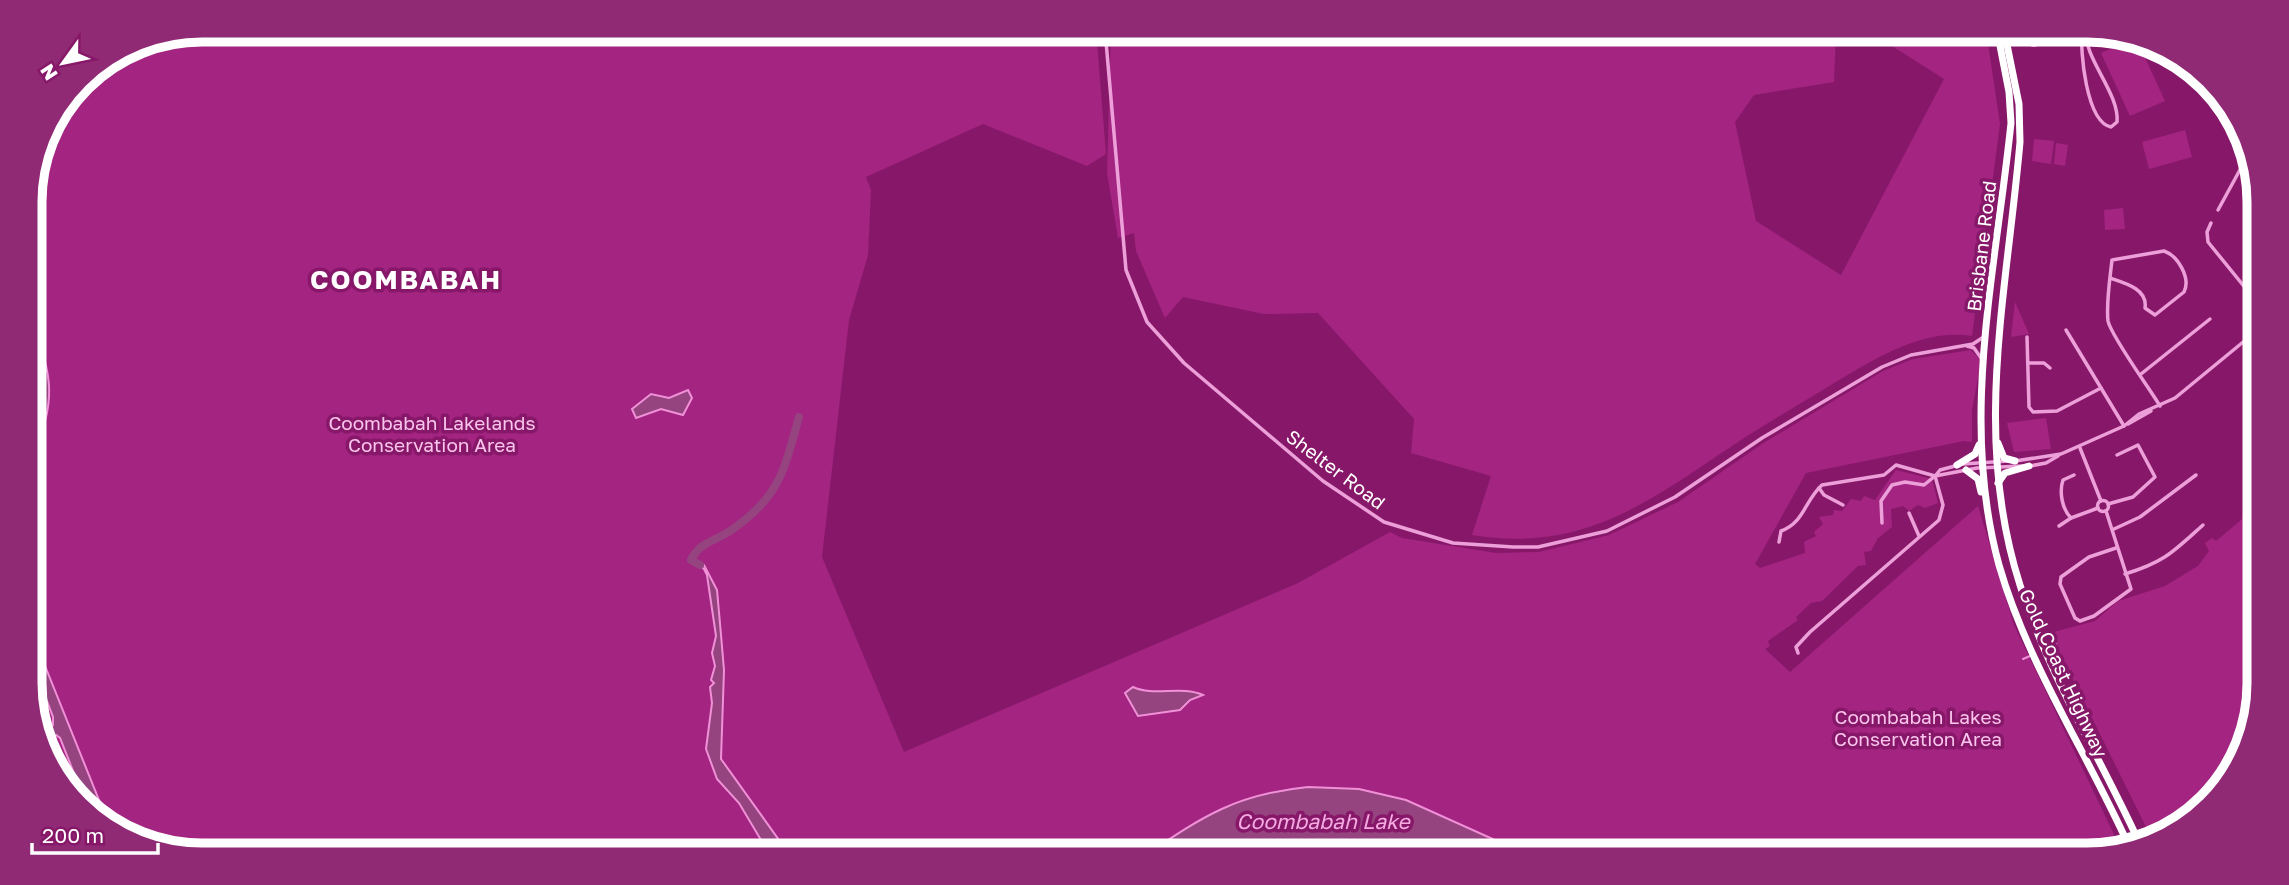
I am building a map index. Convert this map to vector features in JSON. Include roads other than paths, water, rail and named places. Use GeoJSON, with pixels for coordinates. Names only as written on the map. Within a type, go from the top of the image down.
{"type":"FeatureCollection","features":[{"type":"Feature","properties":{"kind":"highway","name":"Brisbane Road"},"geometry":{"type":"LineString","coordinates":[[1982,465],[1980,439],[1983,362],[2011,123],[2009,92],[1999,42]]}},
{"type":"Feature","properties":{"kind":"highway","name":"Brisbane Road"},"geometry":{"type":"LineString","coordinates":[[1996,464],[1993,432],[1996,379],[2020,142],[2018,104],[2007,42]]}},
{"type":"Feature","properties":{"kind":"highway"},"geometry":{"type":"LineString","coordinates":[[1996,379],[1999,450],[2004,458],[2015,461]]}},
{"type":"Feature","properties":{"kind":"highway"},"geometry":{"type":"LineString","coordinates":[[1957,465],[1975,454],[1980,439]]}},
{"type":"Feature","properties":{"kind":"highway","name":"Gold Coast Highway"},"geometry":{"type":"LineString","coordinates":[[1996,464],[1998,486],[2019,584],[2044,648],[2136,835]]}},
{"type":"Feature","properties":{"kind":"highway","name":"Gold Coast Highway"},"geometry":{"type":"LineString","coordinates":[[1982,465],[1999,564],[2036,659],[2124,839]]}},
{"type":"Feature","properties":{"kind":"highway"},"geometry":{"type":"LineString","coordinates":[[1998,486],[2005,473],[2029,466]]}},
{"type":"Feature","properties":{"kind":"highway"},"geometry":{"type":"LineString","coordinates":[[1966,470],[1979,482],[1999,564]]}},
{"type":"Feature","properties":{"kind":"street","name":"Shelter Road"},"geometry":{"type":"LineString","coordinates":[[1106,42],[1126,270],[1147,322],[1193,371],[1323,481],[1384,522],[1453,543],[1513,547],[1538,547],[1607,531],[1675,497],[1762,438],[1882,367],[1912,355],[1979,342],[1986,334]]}},
{"type":"Feature","properties":{"kind":"street"},"geometry":{"type":"LineString","coordinates":[[2085,42],[2085,82],[2102,121],[2111,127],[2118,122],[2118,113],[2087,42]]}},
{"type":"Feature","properties":{"kind":"street"},"geometry":{"type":"LineString","coordinates":[[2218,210],[2243,166]]}},
{"type":"Feature","properties":{"kind":"street"},"geometry":{"type":"LineString","coordinates":[[2211,223],[2207,232],[2208,242],[2247,290]]}},
{"type":"Feature","properties":{"kind":"street"},"geometry":{"type":"LineString","coordinates":[[2110,278],[2136,289],[2144,299],[2145,308],[2155,315],[2187,286],[2176,259],[2164,251],[2112,260],[2110,278],[2108,323],[2161,406]]}},
{"type":"Feature","properties":{"kind":"street"},"geometry":{"type":"LineString","coordinates":[[2141,374],[2210,318]]}},
{"type":"Feature","properties":{"kind":"street"},"geometry":{"type":"LineString","coordinates":[[2066,330],[2125,425]]}},
{"type":"Feature","properties":{"kind":"street"},"geometry":{"type":"LineString","coordinates":[[2027,337],[2029,407],[2039,414],[2064,408],[2101,388]]}},
{"type":"Feature","properties":{"kind":"street"},"geometry":{"type":"LineString","coordinates":[[1882,523],[1881,501],[1892,485],[1905,482],[1924,485],[1940,470],[1957,465],[1996,464],[2061,454],[2079,448],[2142,419],[2247,339]]}},
{"type":"Feature","properties":{"kind":"street"},"geometry":{"type":"LineString","coordinates":[[1965,345],[1973,348],[1983,362]]}},
{"type":"Feature","properties":{"kind":"street"},"geometry":{"type":"LineString","coordinates":[[2028,363],[2045,363],[2050,368]]}},
{"type":"Feature","properties":{"kind":"street"},"geometry":{"type":"LineString","coordinates":[[2079,448],[2101,501],[2108,504],[2133,497],[2155,477],[2138,445],[2118,455]]}},
{"type":"Feature","properties":{"kind":"street"},"geometry":{"type":"LineString","coordinates":[[1996,464],[2029,466],[2046,463],[2061,454]]}},
{"type":"Feature","properties":{"kind":"street"},"geometry":{"type":"LineString","coordinates":[[1779,542],[1781,531],[1795,526],[1819,488],[1829,483],[1841,484],[1885,475],[1896,465],[1922,474],[1935,475],[1982,465]]}},
{"type":"Feature","properties":{"kind":"street"},"geometry":{"type":"LineString","coordinates":[[1798,653],[1796,647],[1810,632],[1942,514],[1935,475]]}},
{"type":"Feature","properties":{"kind":"street"},"geometry":{"type":"LineString","coordinates":[[2071,518],[2066,513],[2060,487],[2063,480],[2074,475]]}},
{"type":"Feature","properties":{"kind":"street"},"geometry":{"type":"LineString","coordinates":[[2113,529],[2140,517],[2196,475]]}},
{"type":"Feature","properties":{"kind":"street"},"geometry":{"type":"LineString","coordinates":[[2175,481],[2180,489]]}},
{"type":"Feature","properties":{"kind":"street"},"geometry":{"type":"LineString","coordinates":[[1819,488],[1824,495],[1843,505]]}},
{"type":"Feature","properties":{"kind":"street"},"geometry":{"type":"LineString","coordinates":[[2098,508],[2101,501]]}},
{"type":"Feature","properties":{"kind":"street"},"geometry":{"type":"LineString","coordinates":[[2108,504],[2106,511],[2130,589],[2094,616],[2080,621],[2075,618],[2060,584],[2061,577],[2089,556],[2116,548]]}},
{"type":"Feature","properties":{"kind":"street"},"geometry":{"type":"LineString","coordinates":[[2059,526],[2071,518],[2098,508],[2106,511]]}},
{"type":"Feature","properties":{"kind":"street"},"geometry":{"type":"LineString","coordinates":[[1909,513],[1919,536]]}},
{"type":"Feature","properties":{"kind":"street"},"geometry":{"type":"LineString","coordinates":[[2125,574],[2151,566],[2169,556],[2201,527],[2203,534]]}},
{"type":"Feature","properties":{"kind":"water"},"geometry":{"type":"Polygon","coordinates":[[[2027,42],[2041,42],[2037,46],[2027,42]]]}},
{"type":"Feature","properties":{"kind":"water"},"geometry":{"type":"Polygon","coordinates":[[[42,351],[49,388],[42,431],[42,351]]]}},
{"type":"Feature","properties":{"kind":"water"},"geometry":{"type":"Polygon","coordinates":[[[688,390],[692,398],[683,415],[661,409],[636,418],[632,409],[651,394],[669,398],[688,390]]]}},
{"type":"Feature","properties":{"kind":"water"},"geometry":{"type":"Polygon","coordinates":[[[691,560],[704,565],[717,590],[724,670],[721,759],[783,843],[764,843],[761,840],[739,803],[717,779],[706,749],[712,703],[710,687],[714,683],[711,680],[715,666],[712,653],[716,636],[704,569],[691,560]]]}},
{"type":"Feature","properties":{"kind":"water"},"geometry":{"type":"Polygon","coordinates":[[[42,658],[102,807],[78,783],[60,738],[56,735],[52,737],[50,729],[53,725],[53,717],[42,688],[42,658]]]}},
{"type":"Feature","properties":{"kind":"water"},"geometry":{"type":"Polygon","coordinates":[[[1133,687],[1203,695],[1190,700],[1180,710],[1138,716],[1125,693],[1133,687]]]}},
{"type":"Feature","properties":{"kind":"water","name":"Coombabah Lake"},"geometry":{"type":"Polygon","coordinates":[[[1308,787],[1359,789],[1406,800],[1495,840],[1496,843],[1164,843],[1222,809],[1283,790],[1308,787]]]}},
{"type":"Feature","properties":{"kind":"waterway"},"geometry":{"type":"LineString","coordinates":[[700,565],[691,560],[699,549],[749,517],[771,493],[784,467],[799,417]]}},
{"type":"Feature","properties":{"kind":"waterway"},"geometry":{"type":"LineString","coordinates":[[2047,647],[2056,644]]}},
{"type":"Feature","properties":{"kind":"waterway"},"geometry":{"type":"LineString","coordinates":[[2023,659],[2030,656]]}},
{"type":"Feature","properties":{"kind":"district","name":"COOMBABAH"},"geometry":{"type":"Point","coordinates":[406,279]}},
{"type":"Feature","properties":{"kind":"park label","name":"Coombabah Lakelands Conservation Area"},"geometry":{"type":"Point","coordinates":[432,433]}},
{"type":"Feature","properties":{"kind":"park label","name":"Coombabah Lakes Conservation Area"},"geometry":{"type":"Point","coordinates":[1918,727]}}]}
